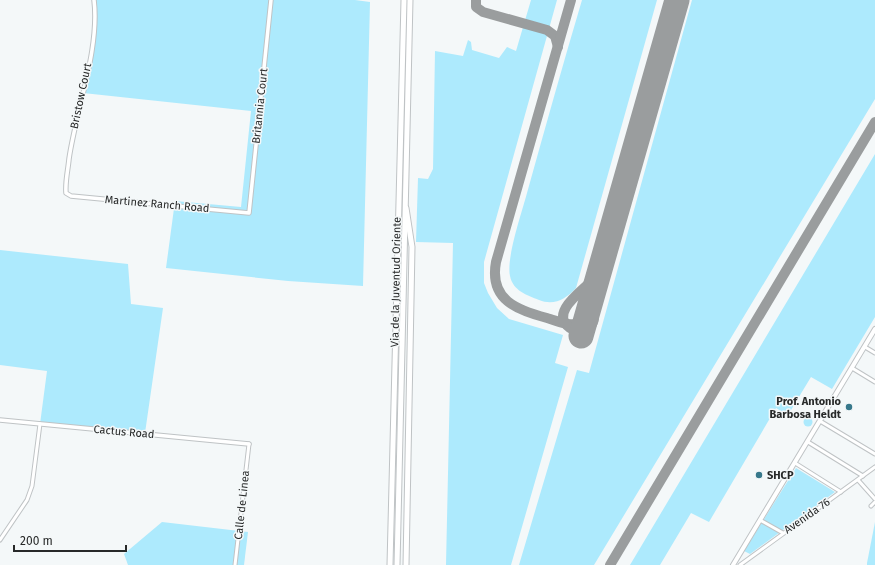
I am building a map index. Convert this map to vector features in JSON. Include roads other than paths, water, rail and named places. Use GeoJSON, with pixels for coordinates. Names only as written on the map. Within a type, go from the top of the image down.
{"type":"FeatureCollection","features":[{"type":"Feature","properties":{"kind":"highway","name":"Via de la Juventud Oriente"},"geometry":{"type":"LineString","coordinates":[[390,565],[404,0]]}},
{"type":"Feature","properties":{"kind":"highway","name":"Via de la Juventud Oriente"},"geometry":{"type":"LineString","coordinates":[[397,565],[404,196],[410,0]]}},
{"type":"Feature","properties":{"kind":"highway"},"geometry":{"type":"LineString","coordinates":[[402,44],[408,44]]}},
{"type":"Feature","properties":{"kind":"highway"},"geometry":{"type":"LineString","coordinates":[[404,196],[412,247],[406,565]]}},
{"type":"Feature","properties":{"kind":"main road"},"geometry":{"type":"LineString","coordinates":[[733,565],[875,329]]}},
{"type":"Feature","properties":{"kind":"street","name":"Bristow Court"},"geometry":{"type":"LineString","coordinates":[[66,193],[74,129],[89,66],[95,20],[94,0]]}},
{"type":"Feature","properties":{"kind":"street","name":"Britannia Court"},"geometry":{"type":"LineString","coordinates":[[249,213],[271,0]]}},
{"type":"Feature","properties":{"kind":"street","name":"Martinez Ranch Road"},"geometry":{"type":"LineString","coordinates":[[66,193],[71,196],[249,213]]}},
{"type":"Feature","properties":{"kind":"street"},"geometry":{"type":"LineString","coordinates":[[864,347],[875,353]]}},
{"type":"Feature","properties":{"kind":"street"},"geometry":{"type":"LineString","coordinates":[[852,368],[875,382]]}},
{"type":"Feature","properties":{"kind":"street","name":"Cactus Road"},"geometry":{"type":"LineString","coordinates":[[0,420],[249,444]]}},
{"type":"Feature","properties":{"kind":"street"},"geometry":{"type":"LineString","coordinates":[[820,421],[875,454]]}},
{"type":"Feature","properties":{"kind":"street"},"geometry":{"type":"LineString","coordinates":[[0,540],[27,500],[32,486],[40,424]]}},
{"type":"Feature","properties":{"kind":"street"},"geometry":{"type":"LineString","coordinates":[[808,442],[864,476]]}},
{"type":"Feature","properties":{"kind":"street","name":"Calle de Linea"},"geometry":{"type":"LineString","coordinates":[[235,565],[249,444]]}},
{"type":"Feature","properties":{"kind":"street"},"geometry":{"type":"LineString","coordinates":[[795,463],[841,492]]}},
{"type":"Feature","properties":{"kind":"street","name":"Avenida 76"},"geometry":{"type":"LineString","coordinates":[[740,565],[875,467]]}},
{"type":"Feature","properties":{"kind":"street"},"geometry":{"type":"LineString","coordinates":[[858,480],[875,499]]}},
{"type":"Feature","properties":{"kind":"street"},"geometry":{"type":"LineString","coordinates":[[871,506],[875,502]]}},
{"type":"Feature","properties":{"kind":"street"},"geometry":{"type":"LineString","coordinates":[[760,520],[783,533]]}},
{"type":"Feature","properties":{"kind":"place","name":"Prof. Antonio Barbosa Heldt"},"geometry":{"type":"Point","coordinates":[849,407]}},
{"type":"Feature","properties":{"kind":"place","name":"SHCP"},"geometry":{"type":"Point","coordinates":[759,475]}}]}
